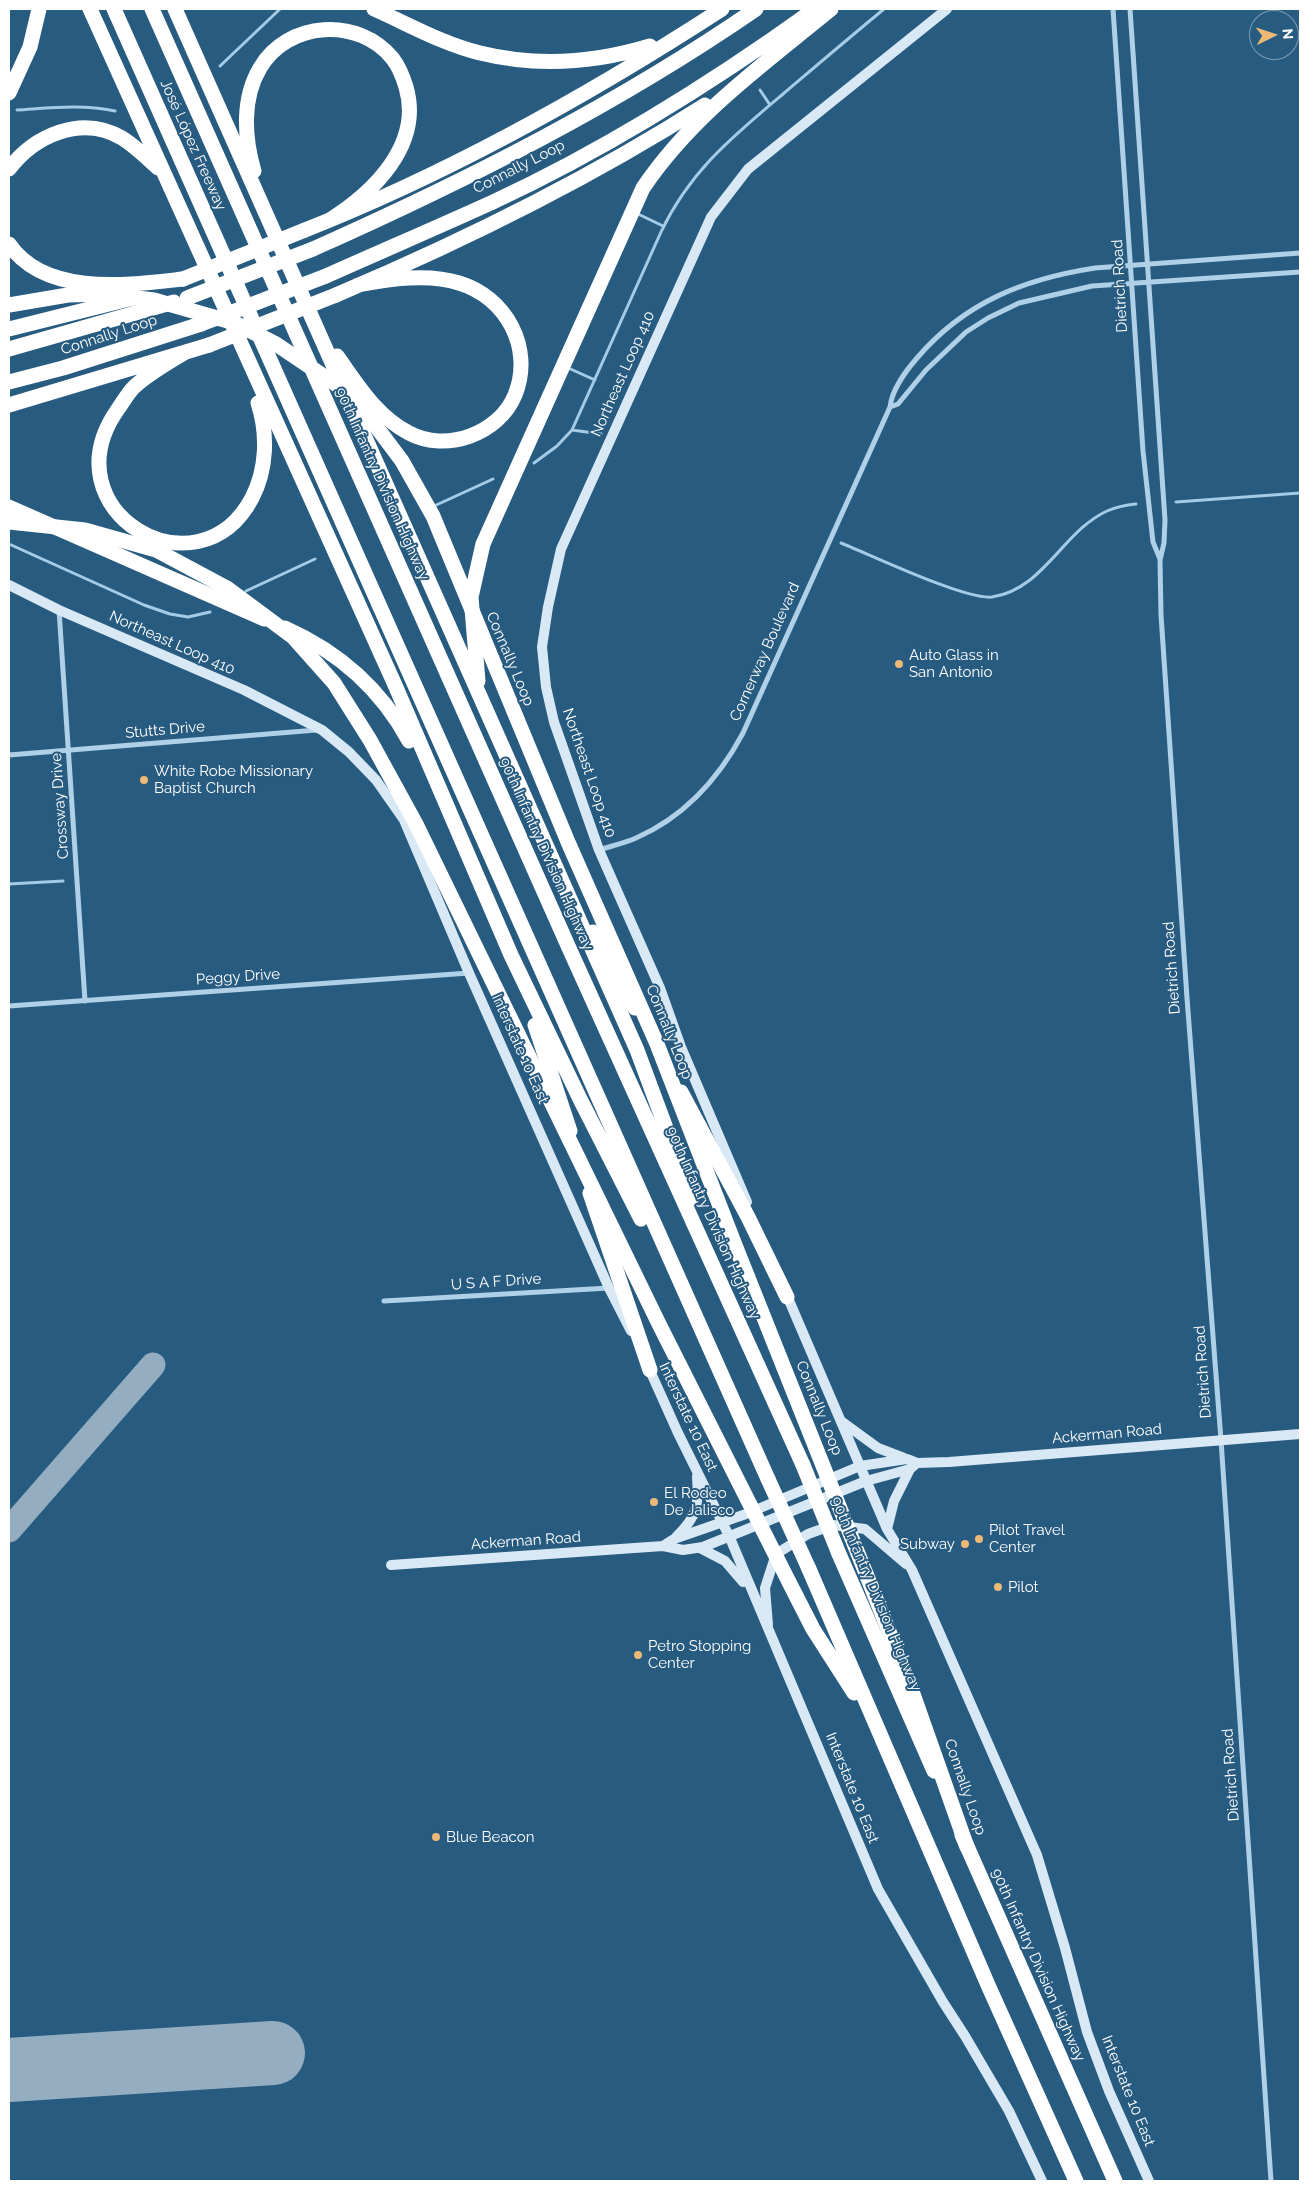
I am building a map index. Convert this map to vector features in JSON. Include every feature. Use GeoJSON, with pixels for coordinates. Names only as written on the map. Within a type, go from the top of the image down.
{"type":"FeatureCollection","features":[{"type":"Feature","properties":{"kind":"highway"},"geometry":{"type":"LineString","coordinates":[[9,93],[30,47],[39,9]]}},
{"type":"Feature","properties":{"kind":"highway"},"geometry":{"type":"LineString","coordinates":[[90,9],[391,676],[511,955],[580,1099],[714,1360],[809,1569],[988,1985],[1076,2181]]}},
{"type":"Feature","properties":{"kind":"highway","name":"José López Freeway"},"geometry":{"type":"LineString","coordinates":[[114,9],[240,295],[458,778],[714,1360]]}},
{"type":"Feature","properties":{"kind":"highway","name":"José López Freeway"},"geometry":{"type":"LineString","coordinates":[[152,9],[273,282]]}},
{"type":"Feature","properties":{"kind":"highway"},"geometry":{"type":"LineString","coordinates":[[175,9],[636,1050],[755,1360]]}},
{"type":"Feature","properties":{"kind":"highway"},"geometry":{"type":"LineString","coordinates":[[374,9],[426,33],[479,53],[538,62],[586,61],[633,51],[673,39]]}},
{"type":"Feature","properties":{"kind":"highway"},"geometry":{"type":"LineString","coordinates":[[9,329],[129,299],[328,221],[490,144],[722,9]]}},
{"type":"Feature","properties":{"kind":"highway","name":"Connally Loop"},"geometry":{"type":"LineString","coordinates":[[9,349],[187,298],[313,249],[421,201],[647,79],[756,9]]}},
{"type":"Feature","properties":{"kind":"highway","name":"Connally Loop"},"geometry":{"type":"LineString","coordinates":[[9,382],[63,368],[201,324],[326,276],[494,201],[608,141],[769,42],[815,9]]}},
{"type":"Feature","properties":{"kind":"highway"},"geometry":{"type":"LineString","coordinates":[[487,711],[478,681],[471,597],[483,544],[643,188],[676,143],[702,117],[831,9]]}},
{"type":"Feature","properties":{"kind":"highway"},"geometry":{"type":"LineString","coordinates":[[269,220],[251,160],[246,123],[253,78],[278,45],[300,35],[323,29],[341,30],[364,37],[380,47],[393,59],[404,82],[410,115],[401,148],[385,173],[347,209],[328,221]]}},
{"type":"Feature","properties":{"kind":"highway"},"geometry":{"type":"LineString","coordinates":[[9,405],[209,345],[336,295],[441,249],[586,174],[676,123],[754,72]]}},
{"type":"Feature","properties":{"kind":"highway"},"geometry":{"type":"LineString","coordinates":[[9,169],[22,152],[49,135],[73,128],[94,129],[121,137],[164,174]]}},
{"type":"Feature","properties":{"kind":"highway"},"geometry":{"type":"LineString","coordinates":[[9,244],[28,265],[49,277],[130,285],[183,279]]}},
{"type":"Feature","properties":{"kind":"highway"},"geometry":{"type":"LineString","coordinates":[[318,332],[361,390],[388,420],[410,434],[430,440],[467,439],[493,424],[506,409],[515,395],[520,359],[511,325],[498,305],[482,292],[458,282],[402,279],[358,285]]}},
{"type":"Feature","properties":{"kind":"highway","name":"90th Infantry Division Highway"},"geometry":{"type":"LineString","coordinates":[[273,282],[565,939],[803,1465],[839,1554],[1115,2181]]}},
{"type":"Feature","properties":{"kind":"highway","name":"Connally Loop"},"geometry":{"type":"LineString","coordinates":[[9,305],[68,295],[104,294],[154,300],[235,323],[276,344],[337,385],[366,413],[402,460],[433,516],[568,842],[657,1044],[727,1227],[906,1674],[967,1847]]}},
{"type":"Feature","properties":{"kind":"highway"},"geometry":{"type":"LineString","coordinates":[[184,353],[133,388],[108,424],[102,439],[99,455],[99,471],[103,487],[126,522],[151,538],[180,543],[210,538],[230,526],[249,503],[258,483],[264,461],[263,419],[243,351]]}},
{"type":"Feature","properties":{"kind":"highway"},"geometry":{"type":"LineString","coordinates":[[9,507],[300,635],[349,665],[395,714],[452,821]]}},
{"type":"Feature","properties":{"kind":"highway"},"geometry":{"type":"LineString","coordinates":[[9,522],[85,530],[156,550],[227,588],[293,637],[334,683],[370,740],[416,824],[659,1324],[812,1628],[878,1728]]}},
{"type":"Feature","properties":{"kind":"highway"},"geometry":{"type":"LineString","coordinates":[[568,896],[603,948],[740,1200],[787,1297]]}},
{"type":"Feature","properties":{"kind":"highway"},"geometry":{"type":"LineString","coordinates":[[511,955],[650,1370]]}},
{"type":"Feature","properties":{"kind":"highway"},"geometry":{"type":"LineString","coordinates":[[1017,1962],[1126,2181]]}},
{"type":"Feature","properties":{"kind":"main road","name":"Northeast Loop 410"},"geometry":{"type":"LineString","coordinates":[[599,850],[554,722],[546,688],[542,647],[548,607],[561,549],[712,217],[748,169],[947,9]]}},
{"type":"Feature","properties":{"kind":"main road","name":"Northeast Loop 410"},"geometry":{"type":"LineString","coordinates":[[9,585],[59,610],[244,690],[322,730]]}},
{"type":"Feature","properties":{"kind":"main road","name":"Interstate 10 East"},"geometry":{"type":"LineString","coordinates":[[322,730],[349,752],[376,780],[404,820],[469,973],[609,1288],[730,1538],[878,1889],[938,1995],[1009,2111],[1042,2181]]}},
{"type":"Feature","properties":{"kind":"main road","name":"Interstate 10 East"},"geometry":{"type":"LineString","coordinates":[[599,850],[660,988],[681,1047],[866,1481],[887,1529],[912,1570],[1036,1855],[1065,1948],[1088,2032],[1109,2091],[1150,2181]]}},
{"type":"Feature","properties":{"kind":"main road"},"geometry":{"type":"LineString","coordinates":[[840,1421],[878,1448],[911,1464],[894,1501],[887,1529]]}},
{"type":"Feature","properties":{"kind":"main road","name":"Ackerman Road"},"geometry":{"type":"LineString","coordinates":[[663,1546],[674,1539],[723,1523],[860,1466],[911,1464],[1300,1434]]}},
{"type":"Feature","properties":{"kind":"main road","name":"Ackerman Road"},"geometry":{"type":"LineString","coordinates":[[391,1564],[663,1546],[683,1550],[700,1548],[730,1538],[911,1464]]}},
{"type":"Feature","properties":{"kind":"main road"},"geometry":{"type":"LineString","coordinates":[[674,1539],[695,1515],[698,1499],[697,1473]]}},
{"type":"Feature","properties":{"kind":"main road"},"geometry":{"type":"LineString","coordinates":[[769,1633],[765,1588],[776,1554],[808,1534],[833,1525],[865,1529],[912,1570]]}},
{"type":"Feature","properties":{"kind":"main road"},"geometry":{"type":"LineString","coordinates":[[700,1548],[713,1554],[733,1569],[753,1595]]}},
{"type":"Feature","properties":{"kind":"street","name":"Dietrich Road"},"geometry":{"type":"LineString","coordinates":[[1113,9],[1144,460],[1153,542],[1160,560]]}},
{"type":"Feature","properties":{"kind":"street","name":"Dietrich Road"},"geometry":{"type":"LineString","coordinates":[[1130,9],[1165,520],[1164,543],[1160,560],[1162,624],[1187,998],[1221,1440],[1271,2181]]}},
{"type":"Feature","properties":{"kind":"street","name":"Cornerway Boulevard"},"geometry":{"type":"LineString","coordinates":[[599,850],[635,839],[671,817],[702,792],[723,767],[743,732],[890,407],[891,396],[910,366],[928,346],[962,316],[1000,294],[1051,276],[1095,268],[1300,253]]}},
{"type":"Feature","properties":{"kind":"street","name":"Cornerway Boulevard"},"geometry":{"type":"LineString","coordinates":[[890,407],[898,404],[946,349],[988,318],[1019,303],[1046,295],[1092,286],[1150,284],[1300,272]]}},
{"type":"Feature","properties":{"kind":"street","name":"Crossway Drive"},"geometry":{"type":"LineString","coordinates":[[59,610],[85,1001]]}},
{"type":"Feature","properties":{"kind":"street","name":"Stutts Drive"},"geometry":{"type":"LineString","coordinates":[[9,754],[322,730]]}},
{"type":"Feature","properties":{"kind":"street","name":"Peggy Drive"},"geometry":{"type":"LineString","coordinates":[[9,1006],[469,973]]}},
{"type":"Feature","properties":{"kind":"street","name":"U S A F Drive"},"geometry":{"type":"LineString","coordinates":[[384,1301],[609,1288]]}},
{"type":"Feature","properties":{"kind":"waterway"},"geometry":{"type":"LineString","coordinates":[[220,66],[280,9]]}},
{"type":"Feature","properties":{"kind":"waterway"},"geometry":{"type":"LineString","coordinates":[[534,463],[557,446],[572,430],[661,232],[672,210],[685,191],[714,156],[746,125],[884,9]]}},
{"type":"Feature","properties":{"kind":"waterway"},"geometry":{"type":"LineString","coordinates":[[760,90],[770,105]]}},
{"type":"Feature","properties":{"kind":"waterway"},"geometry":{"type":"LineString","coordinates":[[17,110],[78,107],[115,111]]}},
{"type":"Feature","properties":{"kind":"waterway"},"geometry":{"type":"LineString","coordinates":[[636,213],[663,226]]}},
{"type":"Feature","properties":{"kind":"waterway"},"geometry":{"type":"LineString","coordinates":[[566,367],[595,380]]}},
{"type":"Feature","properties":{"kind":"waterway"},"geometry":{"type":"LineString","coordinates":[[572,430],[601,434]]}},
{"type":"Feature","properties":{"kind":"waterway"},"geometry":{"type":"LineString","coordinates":[[432,507],[493,479]]}},
{"type":"Feature","properties":{"kind":"waterway"},"geometry":{"type":"LineString","coordinates":[[1176,502],[1300,493]]}},
{"type":"Feature","properties":{"kind":"waterway"},"geometry":{"type":"LineString","coordinates":[[841,543],[961,592],[992,597],[1010,592],[1025,583],[1039,572],[1092,520],[1107,511],[1121,506],[1136,504]]}},
{"type":"Feature","properties":{"kind":"waterway"},"geometry":{"type":"LineString","coordinates":[[9,544],[144,605],[170,614],[188,617],[210,612]]}},
{"type":"Feature","properties":{"kind":"waterway"},"geometry":{"type":"LineString","coordinates":[[246,591],[315,559]]}},
{"type":"Feature","properties":{"kind":"waterway"},"geometry":{"type":"LineString","coordinates":[[9,884],[63,881]]}},
{"type":"Feature","properties":{"kind":"taxiway"},"geometry":{"type":"LineString","coordinates":[[9,1530],[153,1365]]}},
{"type":"Feature","properties":{"kind":"runway"},"geometry":{"type":"LineString","coordinates":[[9,2070],[273,2053]]}},
{"type":"Feature","properties":{"kind":"place","name":"Auto Glass in San Antonio"},"geometry":{"type":"Point","coordinates":[899,664]}},
{"type":"Feature","properties":{"kind":"place","name":"White Robe Missionary Baptist Church"},"geometry":{"type":"Point","coordinates":[144,780]}},
{"type":"Feature","properties":{"kind":"place","name":"El Rodeo De Jalisco"},"geometry":{"type":"Point","coordinates":[654,1502]}},
{"type":"Feature","properties":{"kind":"place","name":"Pilot Travel Center"},"geometry":{"type":"Point","coordinates":[979,1539]}},
{"type":"Feature","properties":{"kind":"place","name":"Subway"},"geometry":{"type":"Point","coordinates":[965,1544]}},
{"type":"Feature","properties":{"kind":"place","name":"Pilot"},"geometry":{"type":"Point","coordinates":[998,1587]}},
{"type":"Feature","properties":{"kind":"place","name":"Petro Stopping Center"},"geometry":{"type":"Point","coordinates":[638,1655]}},
{"type":"Feature","properties":{"kind":"place","name":"Blue Beacon"},"geometry":{"type":"Point","coordinates":[436,1837]}}]}
